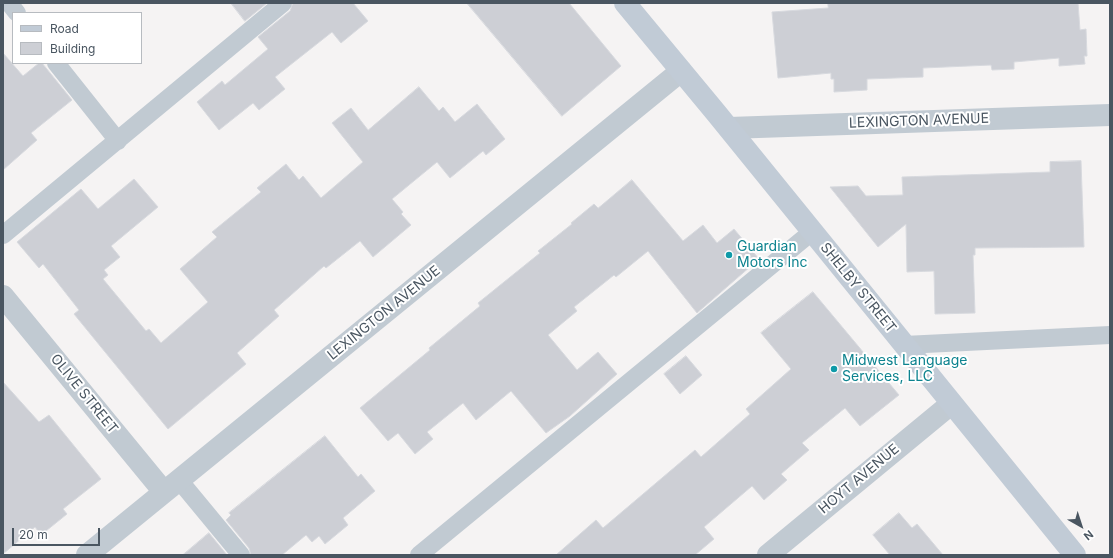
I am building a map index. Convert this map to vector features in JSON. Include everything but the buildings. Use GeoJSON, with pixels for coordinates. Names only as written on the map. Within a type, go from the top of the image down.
{"type":"FeatureCollection","features":[{"type":"Feature","properties":{"kind":"main road","name":"SHELBY STREET"},"geometry":{"type":"LineString","coordinates":[[624,3],[729,128],[951,404],[1075,555]]}},
{"type":"Feature","properties":{"kind":"street","name":"LEXINGTON AVENUE"},"geometry":{"type":"LineString","coordinates":[[87,555],[681,71]]}},
{"type":"Feature","properties":{"kind":"street","name":"LEXINGTON AVENUE"},"geometry":{"type":"LineString","coordinates":[[729,128],[1110,115]]}},
{"type":"Feature","properties":{"kind":"street","name":"OLIVE STREET"},"geometry":{"type":"LineString","coordinates":[[3,296],[172,486]]}},
{"type":"Feature","properties":{"kind":"street","name":"HOYT AVENUE"},"geometry":{"type":"LineString","coordinates":[[768,555],[951,404]]}},
{"type":"Feature","properties":{"kind":"lane"},"geometry":{"type":"LineString","coordinates":[[9,3],[16,12]]}},
{"type":"Feature","properties":{"kind":"lane"},"geometry":{"type":"LineString","coordinates":[[3,234],[118,141],[283,3]]}},
{"type":"Feature","properties":{"kind":"lane"},"geometry":{"type":"LineString","coordinates":[[57,64],[118,141]]}},
{"type":"Feature","properties":{"kind":"lane"},"geometry":{"type":"LineString","coordinates":[[419,555],[813,231]]}},
{"type":"Feature","properties":{"kind":"lane"},"geometry":{"type":"LineString","coordinates":[[904,345],[1110,335]]}},
{"type":"Feature","properties":{"kind":"lane"},"geometry":{"type":"LineString","coordinates":[[172,486],[241,555]]}},
{"type":"Feature","properties":{"kind":"place","name":"Guardian Motors Inc"},"geometry":{"type":"Point","coordinates":[729,255]}},
{"type":"Feature","properties":{"kind":"place","name":"Midwest Language Services, LLC"},"geometry":{"type":"Point","coordinates":[834,369]}}]}
